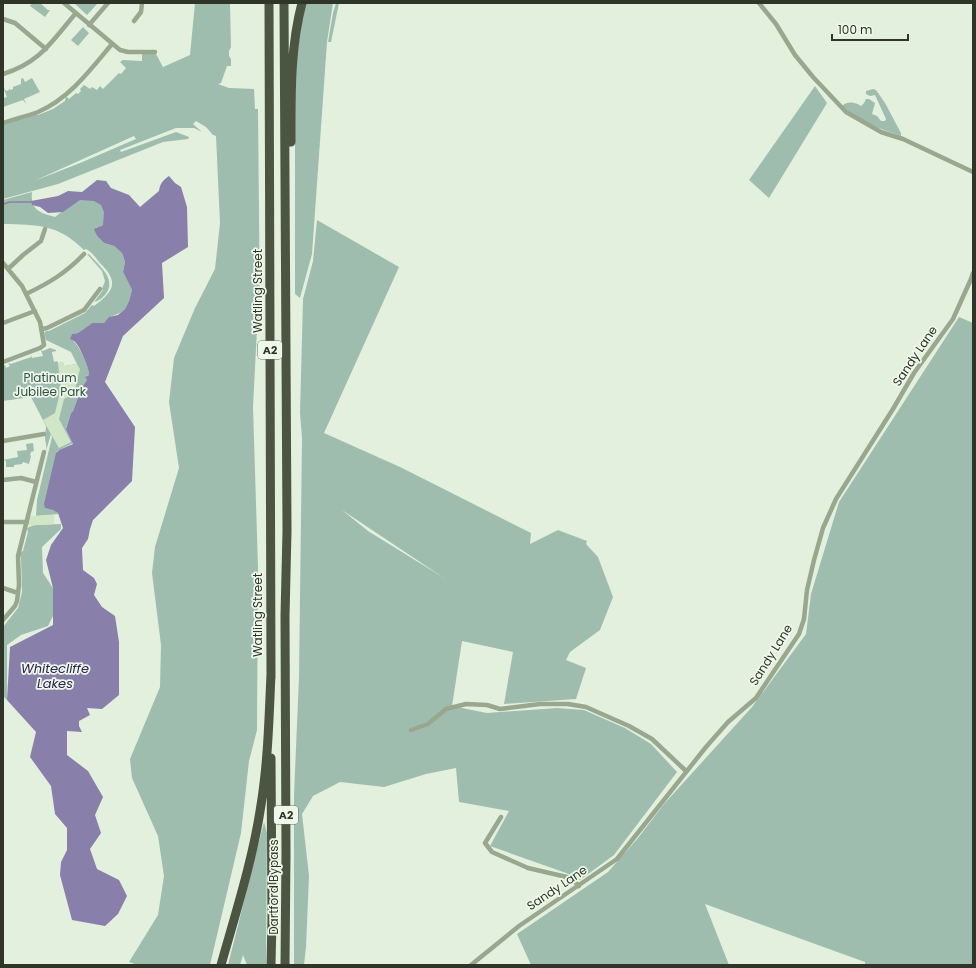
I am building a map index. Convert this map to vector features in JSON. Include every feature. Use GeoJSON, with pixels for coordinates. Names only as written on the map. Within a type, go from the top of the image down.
{"type":"FeatureCollection","features":[{"type":"Feature","properties":{"kind":"highway","name":"Watling Street"},"geometry":{"type":"LineString","coordinates":[[268,3],[271,678]]}},
{"type":"Feature","properties":{"kind":"highway","name":"A2"},"geometry":{"type":"LineString","coordinates":[[284,3],[285,235]]}},
{"type":"Feature","properties":{"kind":"highway"},"geometry":{"type":"LineString","coordinates":[[285,235],[293,60],[297,26],[302,3]]}},
{"type":"Feature","properties":{"kind":"highway","name":"Dartford Bypass"},"geometry":{"type":"LineString","coordinates":[[285,235],[287,531],[284,666],[286,846],[285,965]]}},
{"type":"Feature","properties":{"kind":"highway","name":"A2"},"geometry":{"type":"LineString","coordinates":[[221,965],[257,829],[266,761],[271,678]]}},
{"type":"Feature","properties":{"kind":"highway","name":"Dartford Bypass"},"geometry":{"type":"LineString","coordinates":[[271,678],[271,965]]}},
{"type":"Feature","properties":{"kind":"street"},"geometry":{"type":"LineString","coordinates":[[64,3],[120,50],[126,52],[155,52]]}},
{"type":"Feature","properties":{"kind":"street"},"geometry":{"type":"LineString","coordinates":[[89,24],[108,3]]}},
{"type":"Feature","properties":{"kind":"street"},"geometry":{"type":"LineString","coordinates":[[134,21],[141,12],[142,3]]}},
{"type":"Feature","properties":{"kind":"street"},"geometry":{"type":"LineString","coordinates":[[759,3],[776,24],[795,55],[813,78],[846,112],[881,132],[903,139],[973,172]]}},
{"type":"Feature","properties":{"kind":"street"},"geometry":{"type":"LineString","coordinates":[[3,74],[27,65],[36,58],[46,49],[76,13]]}},
{"type":"Feature","properties":{"kind":"street"},"geometry":{"type":"LineString","coordinates":[[3,19],[15,23],[46,49]]}},
{"type":"Feature","properties":{"kind":"street"},"geometry":{"type":"LineString","coordinates":[[3,123],[39,111],[58,100],[79,82],[112,44]]}},
{"type":"Feature","properties":{"kind":"street"},"geometry":{"type":"LineString","coordinates":[[3,362],[40,348],[44,345],[42,329],[26,294],[21,285],[5,267],[41,241],[45,229]]}},
{"type":"Feature","properties":{"kind":"street"},"geometry":{"type":"LineString","coordinates":[[26,294],[58,278],[66,270],[71,268],[84,254]]}},
{"type":"Feature","properties":{"kind":"street","name":"Sandy Lane"},"geometry":{"type":"LineString","coordinates":[[471,965],[519,926],[617,859],[686,771],[728,722],[756,698],[799,634],[804,619],[807,590],[814,560],[823,528],[836,499],[914,373],[953,319],[973,273]]}},
{"type":"Feature","properties":{"kind":"street"},"geometry":{"type":"LineString","coordinates":[[42,329],[84,310],[100,289]]}},
{"type":"Feature","properties":{"kind":"street"},"geometry":{"type":"LineString","coordinates":[[3,323],[34,312]]}},
{"type":"Feature","properties":{"kind":"street"},"geometry":{"type":"LineString","coordinates":[[3,441],[44,434]]}},
{"type":"Feature","properties":{"kind":"street"},"geometry":{"type":"LineString","coordinates":[[3,620],[15,606],[17,601],[19,578],[18,556],[44,452]]}},
{"type":"Feature","properties":{"kind":"street"},"geometry":{"type":"LineString","coordinates":[[3,480],[21,478],[36,482]]}},
{"type":"Feature","properties":{"kind":"street"},"geometry":{"type":"LineString","coordinates":[[3,522],[26,522]]}},
{"type":"Feature","properties":{"kind":"street"},"geometry":{"type":"LineString","coordinates":[[3,588],[18,593]]}},
{"type":"Feature","properties":{"kind":"street"},"geometry":{"type":"LineString","coordinates":[[411,730],[428,724],[446,710],[466,704],[487,705],[500,709],[540,704],[574,705],[586,707],[629,726],[652,739],[686,771]]}},
{"type":"Feature","properties":{"kind":"street"},"geometry":{"type":"LineString","coordinates":[[501,818],[485,843],[492,852],[528,868],[571,878],[579,886]]}},
{"type":"Feature","properties":{"kind":"green space"},"geometry":{"type":"Polygon","coordinates":[[[32,3],[40,3],[50,10],[45,17],[30,6],[32,3]]]}},
{"type":"Feature","properties":{"kind":"green space"},"geometry":{"type":"Polygon","coordinates":[[[74,3],[96,3],[97,4],[87,15],[74,3]]]}},
{"type":"Feature","properties":{"kind":"green space"},"geometry":{"type":"Polygon","coordinates":[[[195,3],[230,3],[231,47],[229,56],[231,59],[231,66],[227,66],[221,83],[218,84],[229,88],[254,89],[255,109],[258,109],[260,317],[257,329],[253,407],[258,567],[257,730],[249,761],[241,833],[210,965],[138,965],[129,962],[158,915],[164,876],[158,836],[132,778],[130,759],[160,687],[161,645],[152,573],[155,547],[179,468],[169,402],[174,358],[195,308],[215,269],[220,223],[216,136],[196,121],[193,124],[202,132],[194,128],[176,128],[120,150],[121,152],[176,132],[189,137],[188,139],[163,142],[58,184],[3,199],[3,125],[53,109],[65,101],[66,96],[69,99],[76,93],[78,94],[84,85],[90,89],[92,87],[97,90],[100,86],[103,89],[126,68],[120,62],[123,60],[142,61],[142,54],[156,54],[163,67],[190,55],[195,3]],[[134,136],[34,181],[80,163],[136,139],[134,136]]]}},
{"type":"Feature","properties":{"kind":"green space"},"geometry":{"type":"Polygon","coordinates":[[[304,3],[333,3],[327,42],[312,254],[300,298],[295,294],[295,70],[304,3]]]}},
{"type":"Feature","properties":{"kind":"green space"},"geometry":{"type":"Polygon","coordinates":[[[336,3],[339,3],[331,42],[328,42],[333,13],[336,3]]]}},
{"type":"Feature","properties":{"kind":"green space"},"geometry":{"type":"Polygon","coordinates":[[[83,27],[89,33],[78,46],[71,40],[83,27]]]}},
{"type":"Feature","properties":{"kind":"green space"},"geometry":{"type":"Polygon","coordinates":[[[23,78],[25,82],[32,78],[40,92],[24,99],[26,104],[23,100],[3,107],[3,98],[7,97],[3,87],[6,91],[10,88],[10,90],[13,89],[13,87],[21,84],[21,79],[23,78]]]}},
{"type":"Feature","properties":{"kind":"green space"},"geometry":{"type":"Polygon","coordinates":[[[815,86],[827,103],[769,198],[749,180],[815,86]]]}},
{"type":"Feature","properties":{"kind":"green space"},"geometry":{"type":"Polygon","coordinates":[[[873,89],[876,90],[885,103],[901,133],[901,136],[863,120],[842,106],[847,103],[852,103],[861,106],[866,99],[869,99],[875,103],[872,114],[877,116],[881,121],[885,121],[886,119],[875,95],[870,96],[866,94],[866,91],[873,89]]]}},
{"type":"Feature","properties":{"kind":"green space","name":"Platinum Jubilee Park"},"geometry":{"type":"Polygon","coordinates":[[[98,183],[137,237],[103,227],[96,227],[94,230],[97,236],[104,243],[114,246],[122,253],[125,262],[123,272],[132,290],[125,309],[120,313],[110,317],[104,323],[92,323],[78,333],[72,334],[71,339],[77,345],[83,356],[88,367],[89,375],[86,376],[87,380],[82,387],[66,428],[73,443],[57,451],[46,508],[54,510],[59,514],[36,516],[37,500],[52,437],[51,434],[46,451],[46,426],[31,397],[3,401],[3,366],[5,365],[6,368],[10,366],[8,363],[11,364],[31,357],[31,355],[32,358],[43,356],[41,350],[43,351],[50,348],[56,350],[52,352],[54,362],[63,362],[64,366],[77,364],[71,352],[46,340],[44,333],[85,313],[92,305],[94,306],[101,301],[110,291],[112,281],[106,269],[92,253],[86,249],[84,250],[65,235],[37,226],[3,224],[3,200],[32,192],[34,207],[45,214],[55,217],[98,183]]]}},
{"type":"Feature","properties":{"kind":"green space"},"geometry":{"type":"Polygon","coordinates":[[[317,220],[399,267],[324,433],[400,467],[531,533],[530,544],[558,530],[587,541],[586,544],[598,557],[613,597],[600,630],[570,652],[566,660],[586,668],[576,699],[504,704],[513,652],[462,641],[452,706],[487,713],[557,708],[584,710],[625,728],[651,744],[677,772],[614,855],[580,880],[566,873],[490,846],[509,811],[459,802],[456,768],[426,774],[384,787],[340,782],[313,796],[302,814],[309,876],[306,947],[304,965],[294,965],[294,795],[299,677],[302,438],[300,413],[303,299],[313,261],[317,220]],[[342,510],[368,531],[444,578],[342,510]]]}},
{"type":"Feature","properties":{"kind":"green space"},"geometry":{"type":"Polygon","coordinates":[[[87,254],[89,254],[106,273],[109,284],[105,295],[94,302],[103,290],[105,281],[102,271],[87,254]]]}},
{"type":"Feature","properties":{"kind":"green space"},"geometry":{"type":"Polygon","coordinates":[[[959,317],[973,323],[973,965],[865,965],[865,962],[705,904],[729,965],[531,965],[517,934],[608,872],[638,838],[664,804],[752,707],[806,634],[811,594],[839,502],[959,317]]]}},
{"type":"Feature","properties":{"kind":"green space"},"geometry":{"type":"Polygon","coordinates":[[[33,443],[34,451],[31,452],[29,464],[23,462],[22,464],[14,465],[14,467],[6,467],[6,461],[3,460],[18,457],[17,451],[27,450],[26,444],[33,443]]]}},
{"type":"Feature","properties":{"kind":"green space"},"geometry":{"type":"Polygon","coordinates":[[[61,524],[61,529],[42,547],[43,573],[53,588],[53,616],[48,626],[21,635],[7,645],[7,700],[3,696],[3,627],[18,608],[22,592],[21,557],[19,556],[23,551],[28,532],[27,528],[34,525],[61,524]]]}},
{"type":"Feature","properties":{"kind":"green space"},"geometry":{"type":"Polygon","coordinates":[[[264,822],[267,833],[266,965],[247,965],[243,955],[240,965],[228,965],[264,822]]]}},
{"type":"Feature","properties":{"kind":"shaded area"},"geometry":{"type":"Polygon","coordinates":[[[63,362],[64,366],[77,364],[80,369],[74,393],[64,399],[59,419],[71,442],[59,448],[43,420],[55,413],[61,388],[58,363],[63,362]]]}},
{"type":"Feature","properties":{"kind":"shaded area"},"geometry":{"type":"Polygon","coordinates":[[[54,515],[54,524],[25,526],[28,516],[54,515]]]}},
{"type":"Feature","properties":{"kind":"water","name":"Whitecliffe Lakes"},"geometry":{"type":"Polygon","coordinates":[[[169,176],[181,187],[187,207],[188,247],[162,263],[164,298],[123,336],[105,382],[135,427],[132,481],[93,520],[88,539],[82,548],[83,570],[94,578],[97,584],[94,595],[102,607],[115,616],[119,642],[119,695],[102,709],[87,708],[90,715],[79,721],[79,726],[82,732],[67,731],[67,755],[88,771],[103,797],[95,815],[101,833],[90,849],[97,869],[119,880],[127,896],[118,914],[105,926],[72,920],[60,875],[61,862],[67,850],[67,828],[55,814],[51,786],[30,757],[36,732],[7,700],[10,647],[53,625],[53,588],[46,560],[51,545],[63,528],[58,513],[45,508],[44,504],[56,453],[59,450],[73,444],[66,429],[82,387],[87,380],[85,377],[89,375],[78,345],[70,339],[72,334],[78,333],[92,323],[104,323],[109,317],[118,315],[125,309],[132,290],[123,272],[125,262],[122,253],[114,246],[104,243],[97,236],[94,230],[95,228],[103,225],[104,212],[101,205],[94,201],[80,200],[63,212],[48,213],[40,207],[32,205],[31,201],[58,196],[68,191],[82,192],[97,180],[106,181],[111,188],[129,195],[140,207],[159,191],[162,183],[169,176]]]}},
{"type":"Feature","properties":{"kind":"waterway"},"geometry":{"type":"LineString","coordinates":[[3,204],[10,202],[31,202]]}}]}
